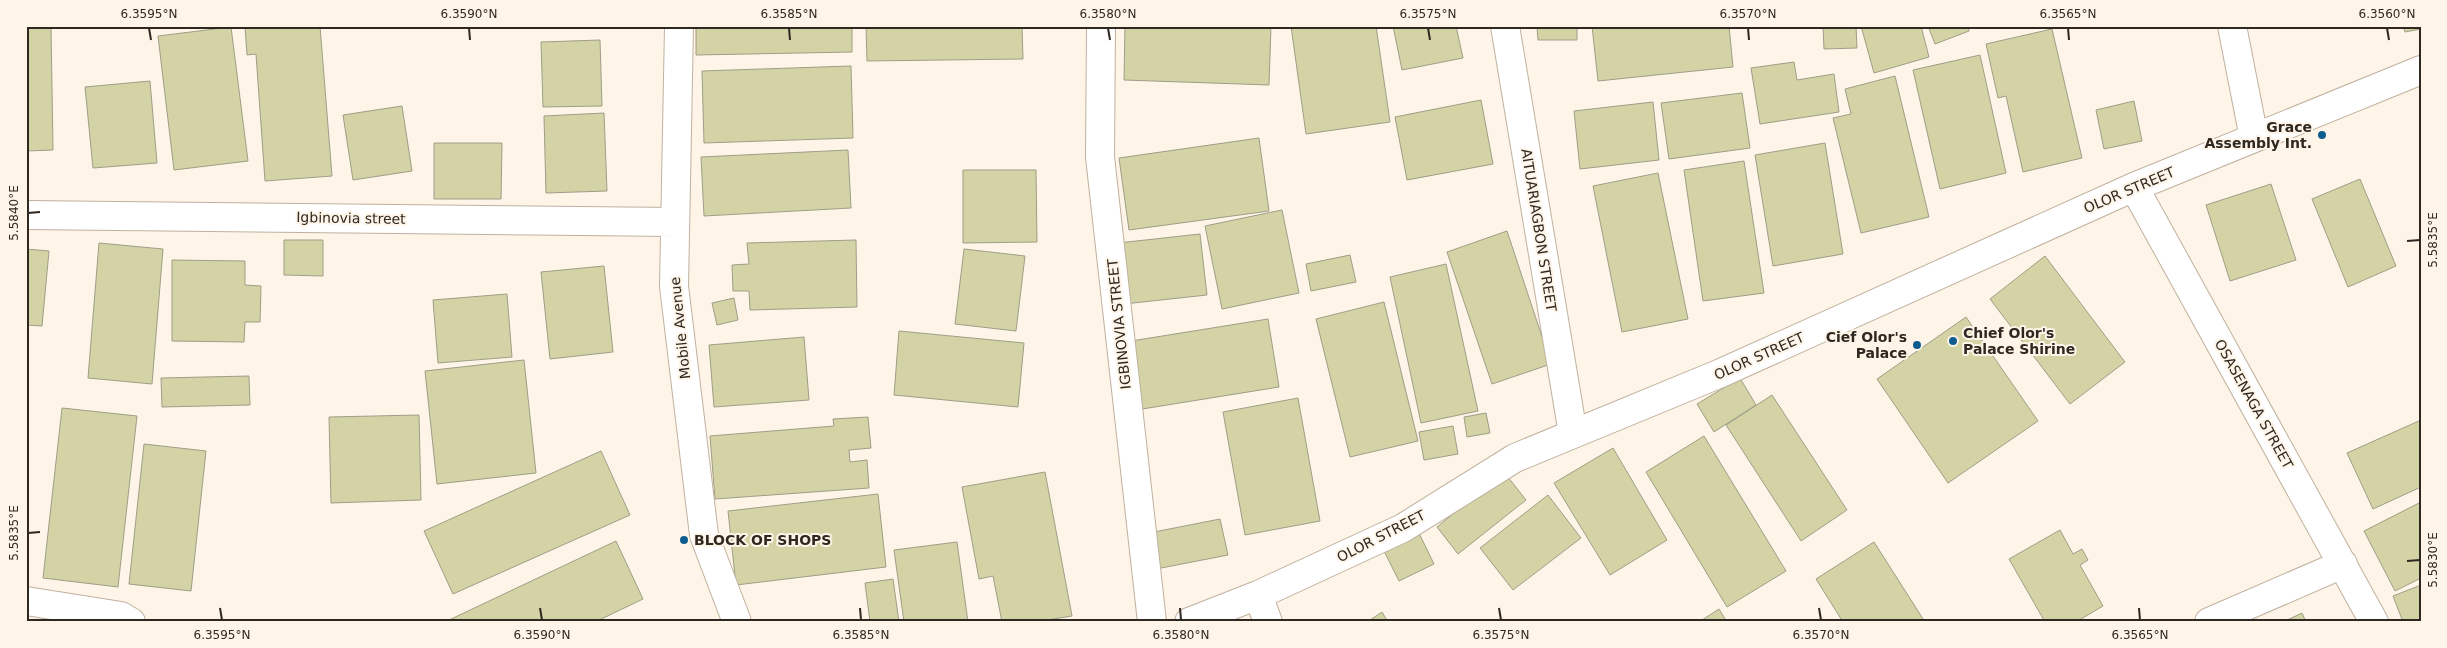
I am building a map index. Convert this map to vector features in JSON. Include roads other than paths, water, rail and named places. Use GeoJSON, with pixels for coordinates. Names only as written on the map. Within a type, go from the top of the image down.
{"type":"FeatureCollection","features":[{"type":"Feature","properties":{"kind":"street","name":"Mobile Avenue"},"geometry":{"type":"LineString","coordinates":[[679,26],[674,286],[704,535],[737,622]]}},
{"type":"Feature","properties":{"kind":"street","name":"IGBINOVIA STREET"},"geometry":{"type":"LineString","coordinates":[[1102,26],[1100,157],[1152,622]]}},
{"type":"Feature","properties":{"kind":"street","name":"AITUARIAGBON STREET"},"geometry":{"type":"LineString","coordinates":[[1505,26],[1573,434]]}},
{"type":"Feature","properties":{"kind":"street"},"geometry":{"type":"LineString","coordinates":[[2232,26],[2254,138]]}},
{"type":"Feature","properties":{"kind":"street","name":"OLOR STREET"},"geometry":{"type":"LineString","coordinates":[[1189,622],[1258,595],[1403,528],[1515,458],[1721,373],[2134,187],[2421,70]]}},
{"type":"Feature","properties":{"kind":"street","name":"OSASENAGA STREET"},"geometry":{"type":"LineString","coordinates":[[2134,187],[2374,622]]}},
{"type":"Feature","properties":{"kind":"street","name":"Igbinovia street"},"geometry":{"type":"LineString","coordinates":[[26,215],[675,222]]}},
{"type":"Feature","properties":{"kind":"street"},"geometry":{"type":"LineString","coordinates":[[2209,622],[2343,564]]}},
{"type":"Feature","properties":{"kind":"street"},"geometry":{"type":"LineString","coordinates":[[1258,595],[1268,622]]}},
{"type":"Feature","properties":{"kind":"street"},"geometry":{"type":"LineString","coordinates":[[26,601],[122,616],[131,622]]}},
{"type":"Feature","properties":{"kind":"place","name":"Grace Assembly Int."},"geometry":{"type":"Point","coordinates":[2322,135]}},
{"type":"Feature","properties":{"kind":"place","name":"Chief Olor's Palace Shirine"},"geometry":{"type":"Point","coordinates":[1953,341]}},
{"type":"Feature","properties":{"kind":"place","name":"Cief Olor's Palace"},"geometry":{"type":"Point","coordinates":[1917,345]}},
{"type":"Feature","properties":{"kind":"place","name":"BLOCK OF SHOPS"},"geometry":{"type":"Point","coordinates":[684,540]}}]}
